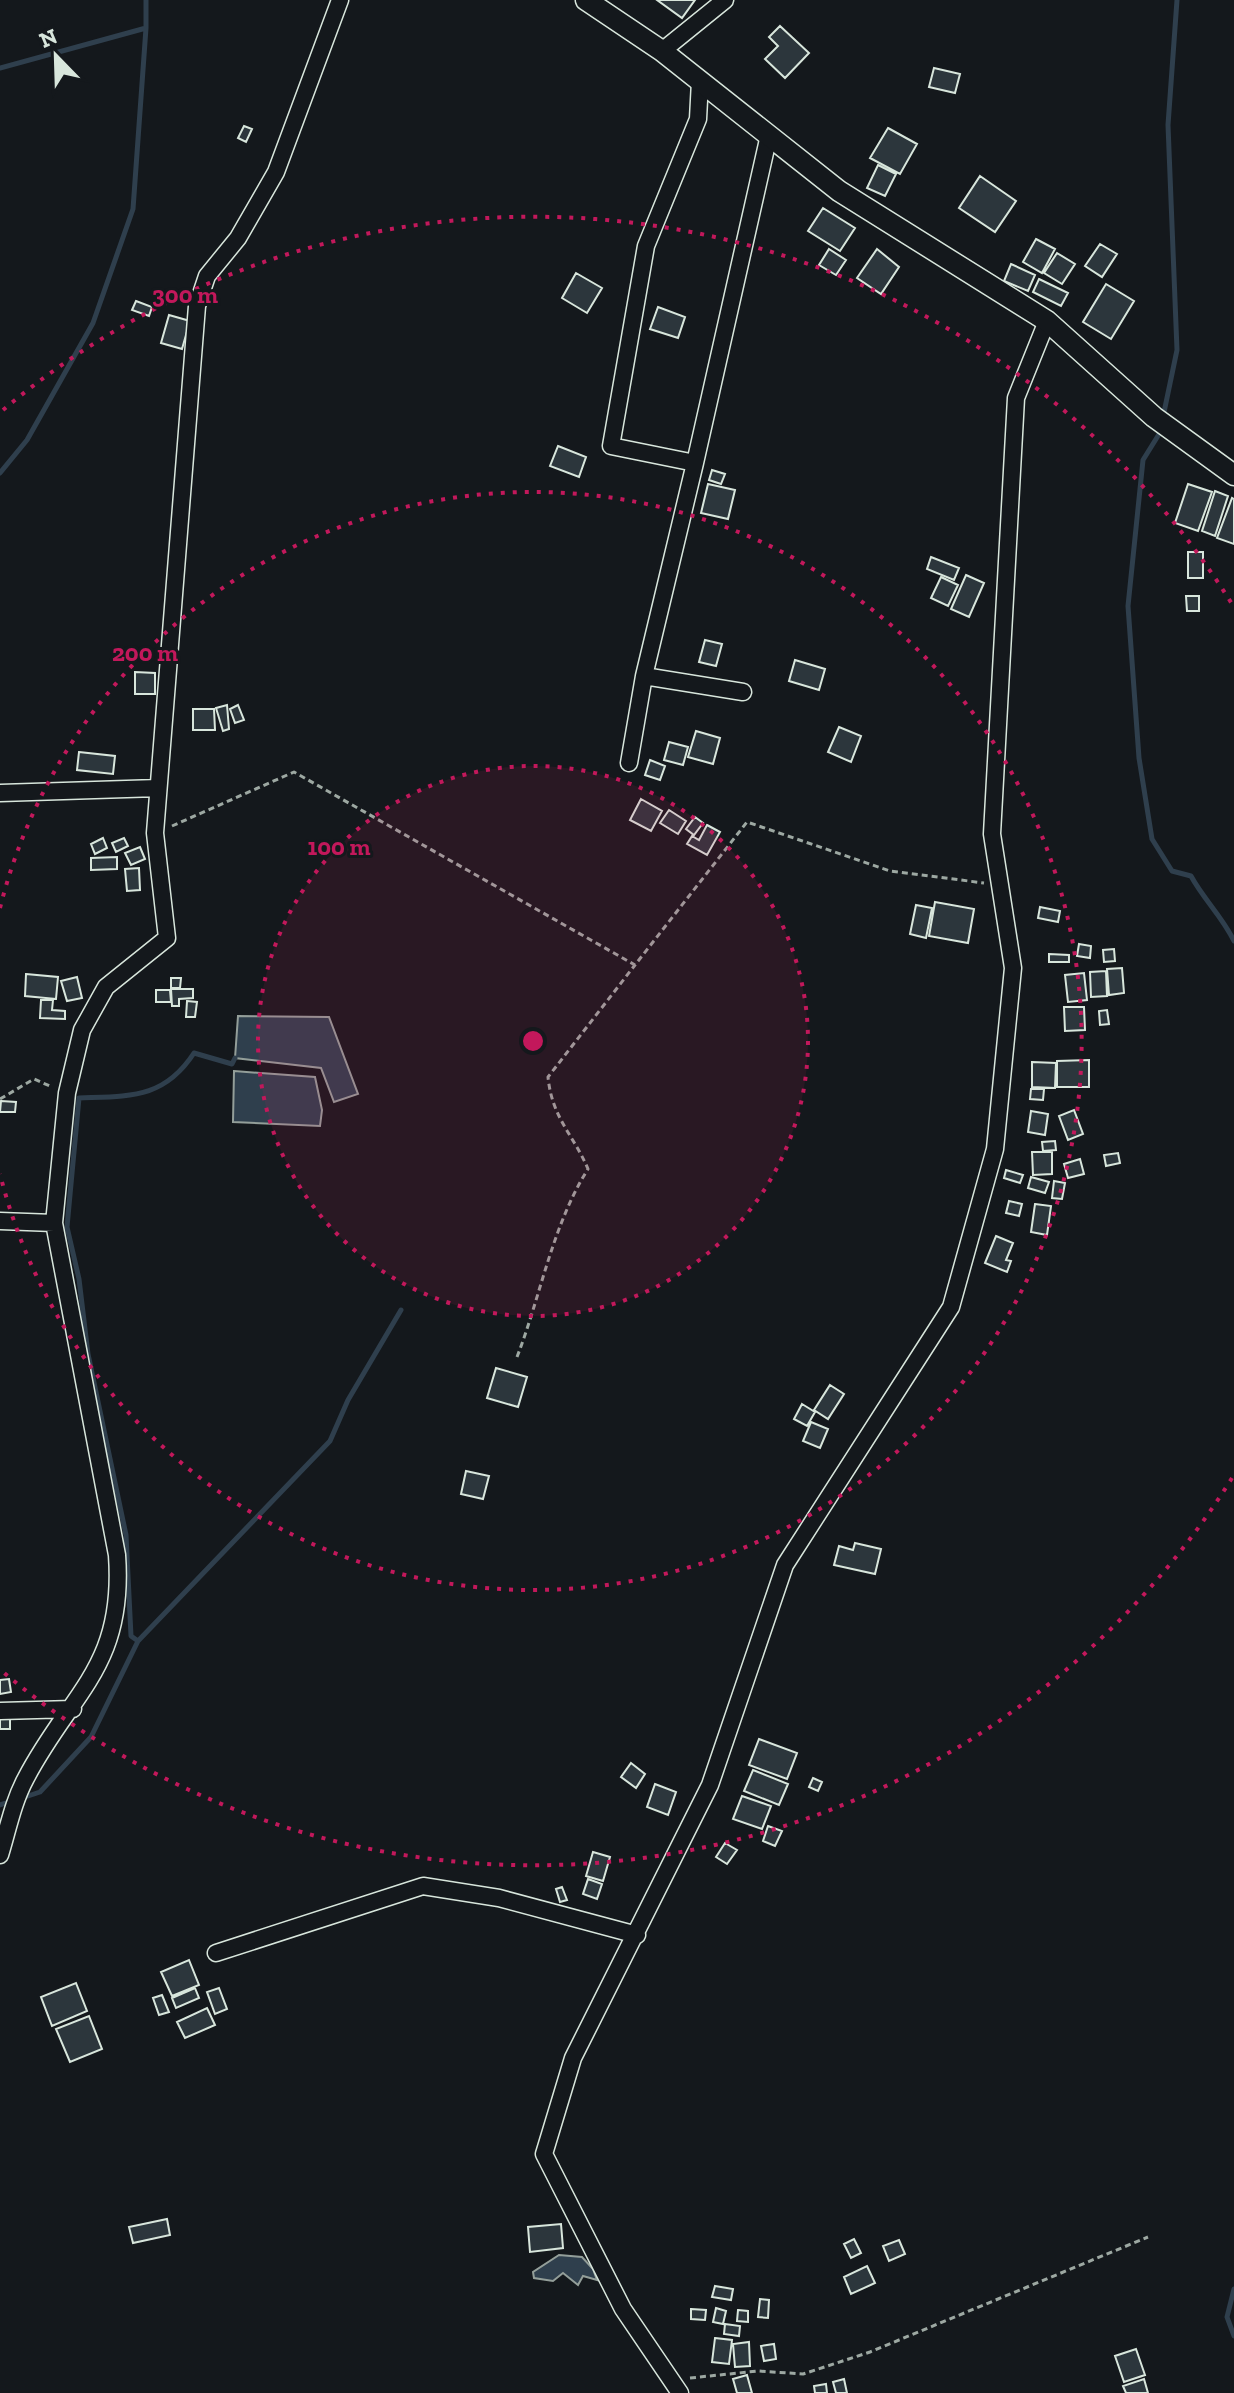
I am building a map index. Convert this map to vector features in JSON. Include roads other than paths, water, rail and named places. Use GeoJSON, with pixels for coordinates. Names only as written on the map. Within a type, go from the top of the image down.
{"type":"FeatureCollection","features":[{"type":"Feature","properties":{"kind":"street"},"geometry":{"type":"LineString","coordinates":[[0,1855],[27,1775],[95,1675],[111,1632],[119,1585],[117,1555],[54,1223],[67,1093],[82,1030],[106,987],[167,938],[155,833],[197,306],[207,276],[238,238],[276,172],[340,0]]}},
{"type":"Feature","properties":{"kind":"street"},"geometry":{"type":"LineString","coordinates":[[586,0],[662,51],[839,191],[1047,321],[1154,417],[1234,475]]}},
{"type":"Feature","properties":{"kind":"street"},"geometry":{"type":"LineString","coordinates":[[662,51],[725,0]]}},
{"type":"Feature","properties":{"kind":"street"},"geometry":{"type":"LineString","coordinates":[[695,463],[611,446],[646,246],[698,119],[700,81]]}},
{"type":"Feature","properties":{"kind":"street"},"geometry":{"type":"LineString","coordinates":[[629,763],[644,676],[769,135]]}},
{"type":"Feature","properties":{"kind":"street"},"geometry":{"type":"LineString","coordinates":[[675,2386],[623,2309],[544,2154],[573,2058],[710,1785],[785,1565],[951,1307],[995,1149],[1013,968],[992,834],[1016,398],[1047,321]]}},
{"type":"Feature","properties":{"kind":"street"},"geometry":{"type":"LineString","coordinates":[[644,676],[743,692]]}},
{"type":"Feature","properties":{"kind":"street"},"geometry":{"type":"LineString","coordinates":[[0,793],[158,788]]}},
{"type":"Feature","properties":{"kind":"street"},"geometry":{"type":"LineString","coordinates":[[0,1221],[54,1223]]}},
{"type":"Feature","properties":{"kind":"street"},"geometry":{"type":"LineString","coordinates":[[0,1711],[73,1709]]}},
{"type":"Feature","properties":{"kind":"street"},"geometry":{"type":"LineString","coordinates":[[216,1953],[423,1886],[499,1898],[637,1935]]}},
{"type":"Feature","properties":{"kind":"water"},"geometry":{"type":"Polygon","coordinates":[[[238,1016],[329,1017],[358,1094],[334,1102],[321,1068],[235,1058],[238,1016]]]}},
{"type":"Feature","properties":{"kind":"water"},"geometry":{"type":"Polygon","coordinates":[[[234,1071],[315,1077],[322,1110],[320,1126],[233,1122],[234,1071]]]}},
{"type":"Feature","properties":{"kind":"water"},"geometry":{"type":"Polygon","coordinates":[[[559,2255],[582,2257],[593,2269],[597,2280],[583,2276],[578,2285],[563,2273],[553,2281],[534,2278],[533,2272],[559,2255]]]}},
{"type":"Feature","properties":{"kind":"waterway"},"geometry":{"type":"LineString","coordinates":[[0,68],[146,28],[146,0]]}},
{"type":"Feature","properties":{"kind":"waterway"},"geometry":{"type":"LineString","coordinates":[[1163,417],[1177,350],[1168,125],[1177,0]]}},
{"type":"Feature","properties":{"kind":"waterway"},"geometry":{"type":"LineString","coordinates":[[0,473],[27,440],[93,323],[133,209],[146,28]]}},
{"type":"Feature","properties":{"kind":"waterway"},"geometry":{"type":"LineString","coordinates":[[1161,431],[1143,460],[1128,606],[1139,758],[1152,839],[1172,871],[1191,876],[1234,941]]}},
{"type":"Feature","properties":{"kind":"waterway"},"geometry":{"type":"LineString","coordinates":[[138,1641],[131,1636],[126,1535],[88,1354],[79,1279],[67,1227],[79,1098],[130,1095],[158,1087],[183,1068],[194,1053],[232,1064],[235,1058]]}},
{"type":"Feature","properties":{"kind":"waterway"},"geometry":{"type":"LineString","coordinates":[[22,1798],[40,1792],[91,1737],[138,1641],[330,1441],[348,1400],[401,1310]]}},
{"type":"Feature","properties":{"kind":"waterway"},"geometry":{"type":"LineString","coordinates":[[0,1805],[9,1802]]}},
{"type":"Feature","properties":{"kind":"waterway"},"geometry":{"type":"LineString","coordinates":[[1234,2289],[1227,2317],[1234,2336]]}}]}
